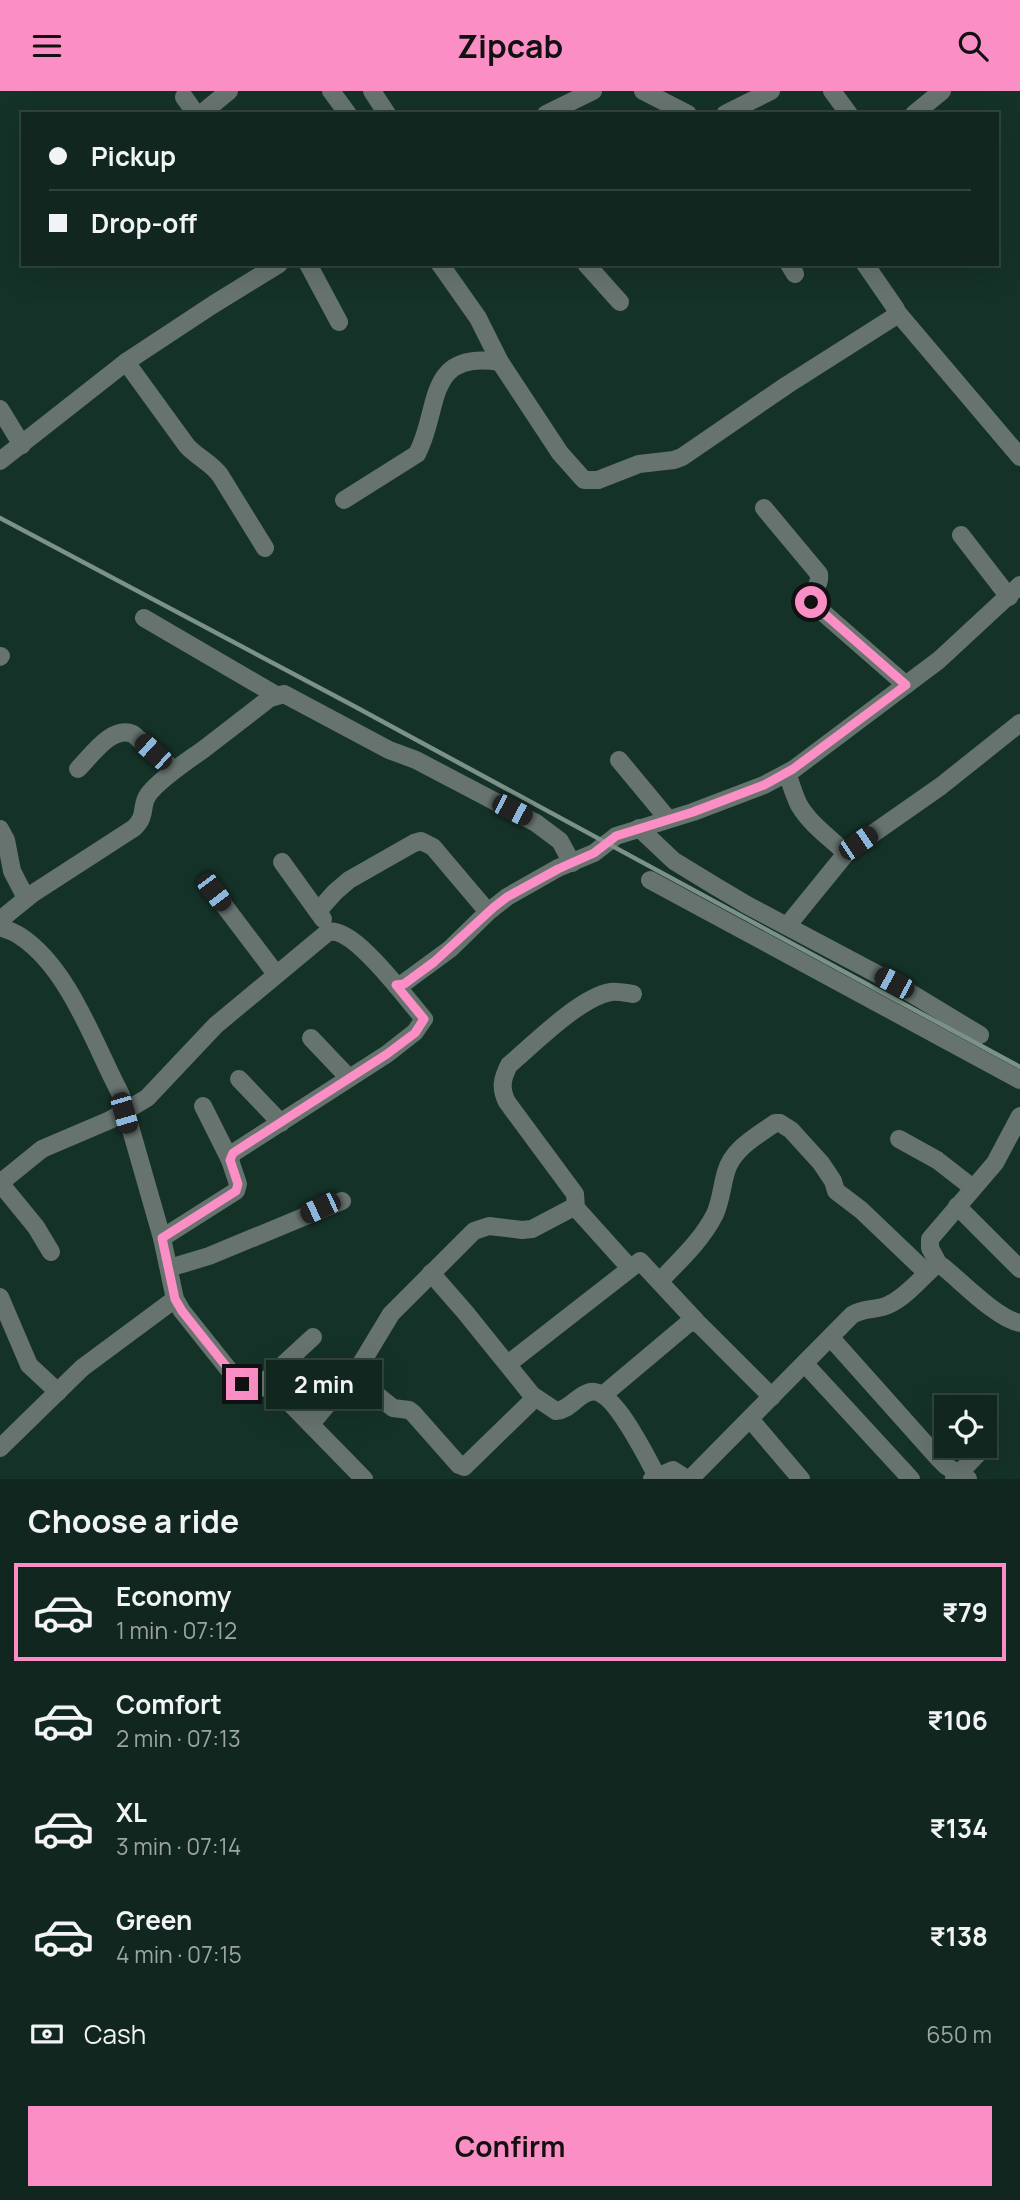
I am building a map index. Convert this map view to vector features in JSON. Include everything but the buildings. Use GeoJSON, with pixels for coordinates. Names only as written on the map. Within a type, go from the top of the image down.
{"type":"FeatureCollection","features":[{"type":"Feature","properties":{"kind":"street"},"geometry":{"type":"LineString","coordinates":[[201,112],[229,91]]}},
{"type":"Feature","properties":{"kind":"street"},"geometry":{"type":"LineString","coordinates":[[331,91],[347,112]]}},
{"type":"Feature","properties":{"kind":"street"},"geometry":{"type":"LineString","coordinates":[[372,91],[386,112]]}},
{"type":"Feature","properties":{"kind":"street"},"geometry":{"type":"LineString","coordinates":[[550,112],[593,91]]}},
{"type":"Feature","properties":{"kind":"street"},"geometry":{"type":"LineString","coordinates":[[643,91],[684,112]]}},
{"type":"Feature","properties":{"kind":"street"},"geometry":{"type":"LineString","coordinates":[[832,91],[848,112]]}},
{"type":"Feature","properties":{"kind":"street"},"geometry":{"type":"LineString","coordinates":[[729,112],[766,94],[770,112]]}},
{"type":"Feature","properties":{"kind":"street"},"geometry":{"type":"LineString","coordinates":[[916,112],[930,94]]}},
{"type":"Feature","properties":{"kind":"street"},"geometry":{"type":"LineString","coordinates":[[184,97],[196,112]]}},
{"type":"Feature","properties":{"kind":"street"},"geometry":{"type":"LineString","coordinates":[[0,461],[127,362],[276,266]]}},
{"type":"Feature","properties":{"kind":"street"},"geometry":{"type":"LineString","coordinates":[[309,266],[339,322]]}},
{"type":"Feature","properties":{"kind":"street"},"geometry":{"type":"LineString","coordinates":[[441,266],[478,319],[500,362],[567,463],[584,480],[592,481],[639,464],[682,457],[787,385],[891,319],[897,312]]}},
{"type":"Feature","properties":{"kind":"street"},"geometry":{"type":"LineString","coordinates":[[588,266],[620,302]]}},
{"type":"Feature","properties":{"kind":"street"},"geometry":{"type":"LineString","coordinates":[[866,266],[897,312],[1020,457]]}},
{"type":"Feature","properties":{"kind":"street"},"geometry":{"type":"LineString","coordinates":[[344,501],[417,454],[423,443],[433,401],[441,381],[450,370],[460,363],[473,360],[500,362]]}},
{"type":"Feature","properties":{"kind":"street"},"geometry":{"type":"LineString","coordinates":[[127,362],[187,446],[212,465],[220,475],[265,548]]}},
{"type":"Feature","properties":{"kind":"street"},"geometry":{"type":"LineString","coordinates":[[0,409],[22,445]]}},
{"type":"Feature","properties":{"kind":"street"},"geometry":{"type":"LineString","coordinates":[[764,508],[819,574],[819,582],[811,595],[811,602],[906,685]]}},
{"type":"Feature","properties":{"kind":"street"},"geometry":{"type":"LineString","coordinates":[[396,985],[404,984],[434,962],[488,912],[526,886],[594,853],[616,836],[740,794],[787,773],[906,685],[966,637],[1014,591],[961,535]]}},
{"type":"Feature","properties":{"kind":"street"},"geometry":{"type":"LineString","coordinates":[[144,618],[276,695]]}},
{"type":"Feature","properties":{"kind":"street"},"geometry":{"type":"LineString","coordinates":[[0,920],[26,898],[134,828],[144,815],[143,806],[148,793],[174,770],[276,695],[284,694],[536,823],[560,841],[572,863]]}},
{"type":"Feature","properties":{"kind":"street"},"geometry":{"type":"LineString","coordinates":[[787,926],[846,853],[941,786],[1020,723]]}},
{"type":"Feature","properties":{"kind":"street"},"geometry":{"type":"LineString","coordinates":[[78,769],[114,734],[126,731],[174,770]]}},
{"type":"Feature","properties":{"kind":"street"},"geometry":{"type":"LineString","coordinates":[[619,760],[668,820]]}},
{"type":"Feature","properties":{"kind":"street"},"geometry":{"type":"LineString","coordinates":[[787,773],[798,803],[812,823],[846,853]]}},
{"type":"Feature","properties":{"kind":"street"},"geometry":{"type":"LineString","coordinates":[[639,828],[674,861],[747,905],[894,983],[980,1035]]}},
{"type":"Feature","properties":{"kind":"street"},"geometry":{"type":"LineString","coordinates":[[0,829],[6,840],[12,871],[26,898]]}},
{"type":"Feature","properties":{"kind":"street"},"geometry":{"type":"LineString","coordinates":[[318,911],[349,880],[421,841],[432,847],[488,912]]}},
{"type":"Feature","properties":{"kind":"street"},"geometry":{"type":"LineString","coordinates":[[282,862],[331,931]]}},
{"type":"Feature","properties":{"kind":"street"},"geometry":{"type":"LineString","coordinates":[[650,880],[1020,1080]]}},
{"type":"Feature","properties":{"kind":"street"},"geometry":{"type":"LineString","coordinates":[[214,892],[276,974]]}},
{"type":"Feature","properties":{"kind":"street"},"geometry":{"type":"LineString","coordinates":[[0,927],[18,934],[31,945],[63,982],[121,1095],[162,1238],[175,1299],[182,1311],[237,1380],[248,1386],[275,1390],[361,1478]]}},
{"type":"Feature","properties":{"kind":"street"},"geometry":{"type":"LineString","coordinates":[[51,1252],[36,1227],[0,1183],[42,1149],[124,1113],[157,1089],[207,1033],[323,935],[331,931],[339,932],[357,945],[396,985],[422,1017],[423,1023],[409,1037],[233,1153],[230,1160]]}},
{"type":"Feature","properties":{"kind":"street"},"geometry":{"type":"LineString","coordinates":[[630,1268],[576,1208],[575,1194],[507,1102],[501,1085],[509,1065],[593,998],[615,992],[633,994]]}},
{"type":"Feature","properties":{"kind":"street"},"geometry":{"type":"LineString","coordinates":[[311,1038],[349,1078]]}},
{"type":"Feature","properties":{"kind":"street"},"geometry":{"type":"LineString","coordinates":[[239,1079],[281,1123]]}},
{"type":"Feature","properties":{"kind":"street"},"geometry":{"type":"LineString","coordinates":[[162,1238],[236,1191],[238,1184],[230,1160],[203,1106]]}},
{"type":"Feature","properties":{"kind":"street"},"geometry":{"type":"LineString","coordinates":[[660,1281],[706,1231],[717,1211],[727,1169],[733,1157],[775,1123],[780,1123],[791,1130],[821,1163],[836,1191],[933,1269],[1011,1321],[1020,1323]]}},
{"type":"Feature","properties":{"kind":"street"},"geometry":{"type":"LineString","coordinates":[[933,1269],[930,1239],[995,1163],[1017,1123]]}},
{"type":"Feature","properties":{"kind":"street"},"geometry":{"type":"LineString","coordinates":[[899,1139],[937,1160],[973,1188]]}},
{"type":"Feature","properties":{"kind":"street"},"geometry":{"type":"LineString","coordinates":[[169,1268],[209,1256],[342,1201]]}},
{"type":"Feature","properties":{"kind":"street"},"geometry":{"type":"LineString","coordinates":[[957,1206],[1020,1269]]}},
{"type":"Feature","properties":{"kind":"street"},"geometry":{"type":"LineString","coordinates":[[311,1424],[366,1357],[391,1314],[461,1243],[482,1227],[532,1229],[576,1208]]}},
{"type":"Feature","properties":{"kind":"street"},"geometry":{"type":"LineString","coordinates":[[508,1364],[640,1261],[772,1397]]}},
{"type":"Feature","properties":{"kind":"street"},"geometry":{"type":"LineString","coordinates":[[430,1273],[535,1398],[552,1409],[561,1411],[589,1392],[603,1395],[623,1417],[654,1478],[673,1470],[689,1479],[857,1312],[888,1306],[933,1269]]}},
{"type":"Feature","properties":{"kind":"street"},"geometry":{"type":"LineString","coordinates":[[0,1297],[29,1365],[58,1392]]}},
{"type":"Feature","properties":{"kind":"street"},"geometry":{"type":"LineString","coordinates":[[0,1448],[99,1354],[133,1332],[175,1299]]}},
{"type":"Feature","properties":{"kind":"street"},"geometry":{"type":"LineString","coordinates":[[603,1395],[686,1324],[696,1321]]}},
{"type":"Feature","properties":{"kind":"street"},"geometry":{"type":"LineString","coordinates":[[259,1387],[313,1337]]}},
{"type":"Feature","properties":{"kind":"street"},"geometry":{"type":"LineString","coordinates":[[831,1338],[939,1459],[960,1477],[975,1458]]}},
{"type":"Feature","properties":{"kind":"street"},"geometry":{"type":"LineString","coordinates":[[805,1364],[911,1479]]}},
{"type":"Feature","properties":{"kind":"street"},"geometry":{"type":"LineString","coordinates":[[352,1375],[393,1409],[413,1413],[459,1465],[464,1467],[535,1398]]}},
{"type":"Feature","properties":{"kind":"street"},"geometry":{"type":"LineString","coordinates":[[750,1419],[801,1479]]}},
{"type":"Feature","properties":{"kind":"railway"},"geometry":{"type":"LineString","coordinates":[[0,518],[352,705],[1020,1067]]}},
{"type":"Feature","properties":{"kind":"route"},"geometry":{"type":"LineString","coordinates":[[242,1384],[202,1338],[175,1299],[162,1238],[236,1191],[238,1184],[230,1163],[233,1153],[387,1054],[415,1033],[424,1019],[396,985],[404,984],[434,962],[507,897],[594,853],[616,836],[693,812],[778,779],[906,685],[811,602]]}}]}
